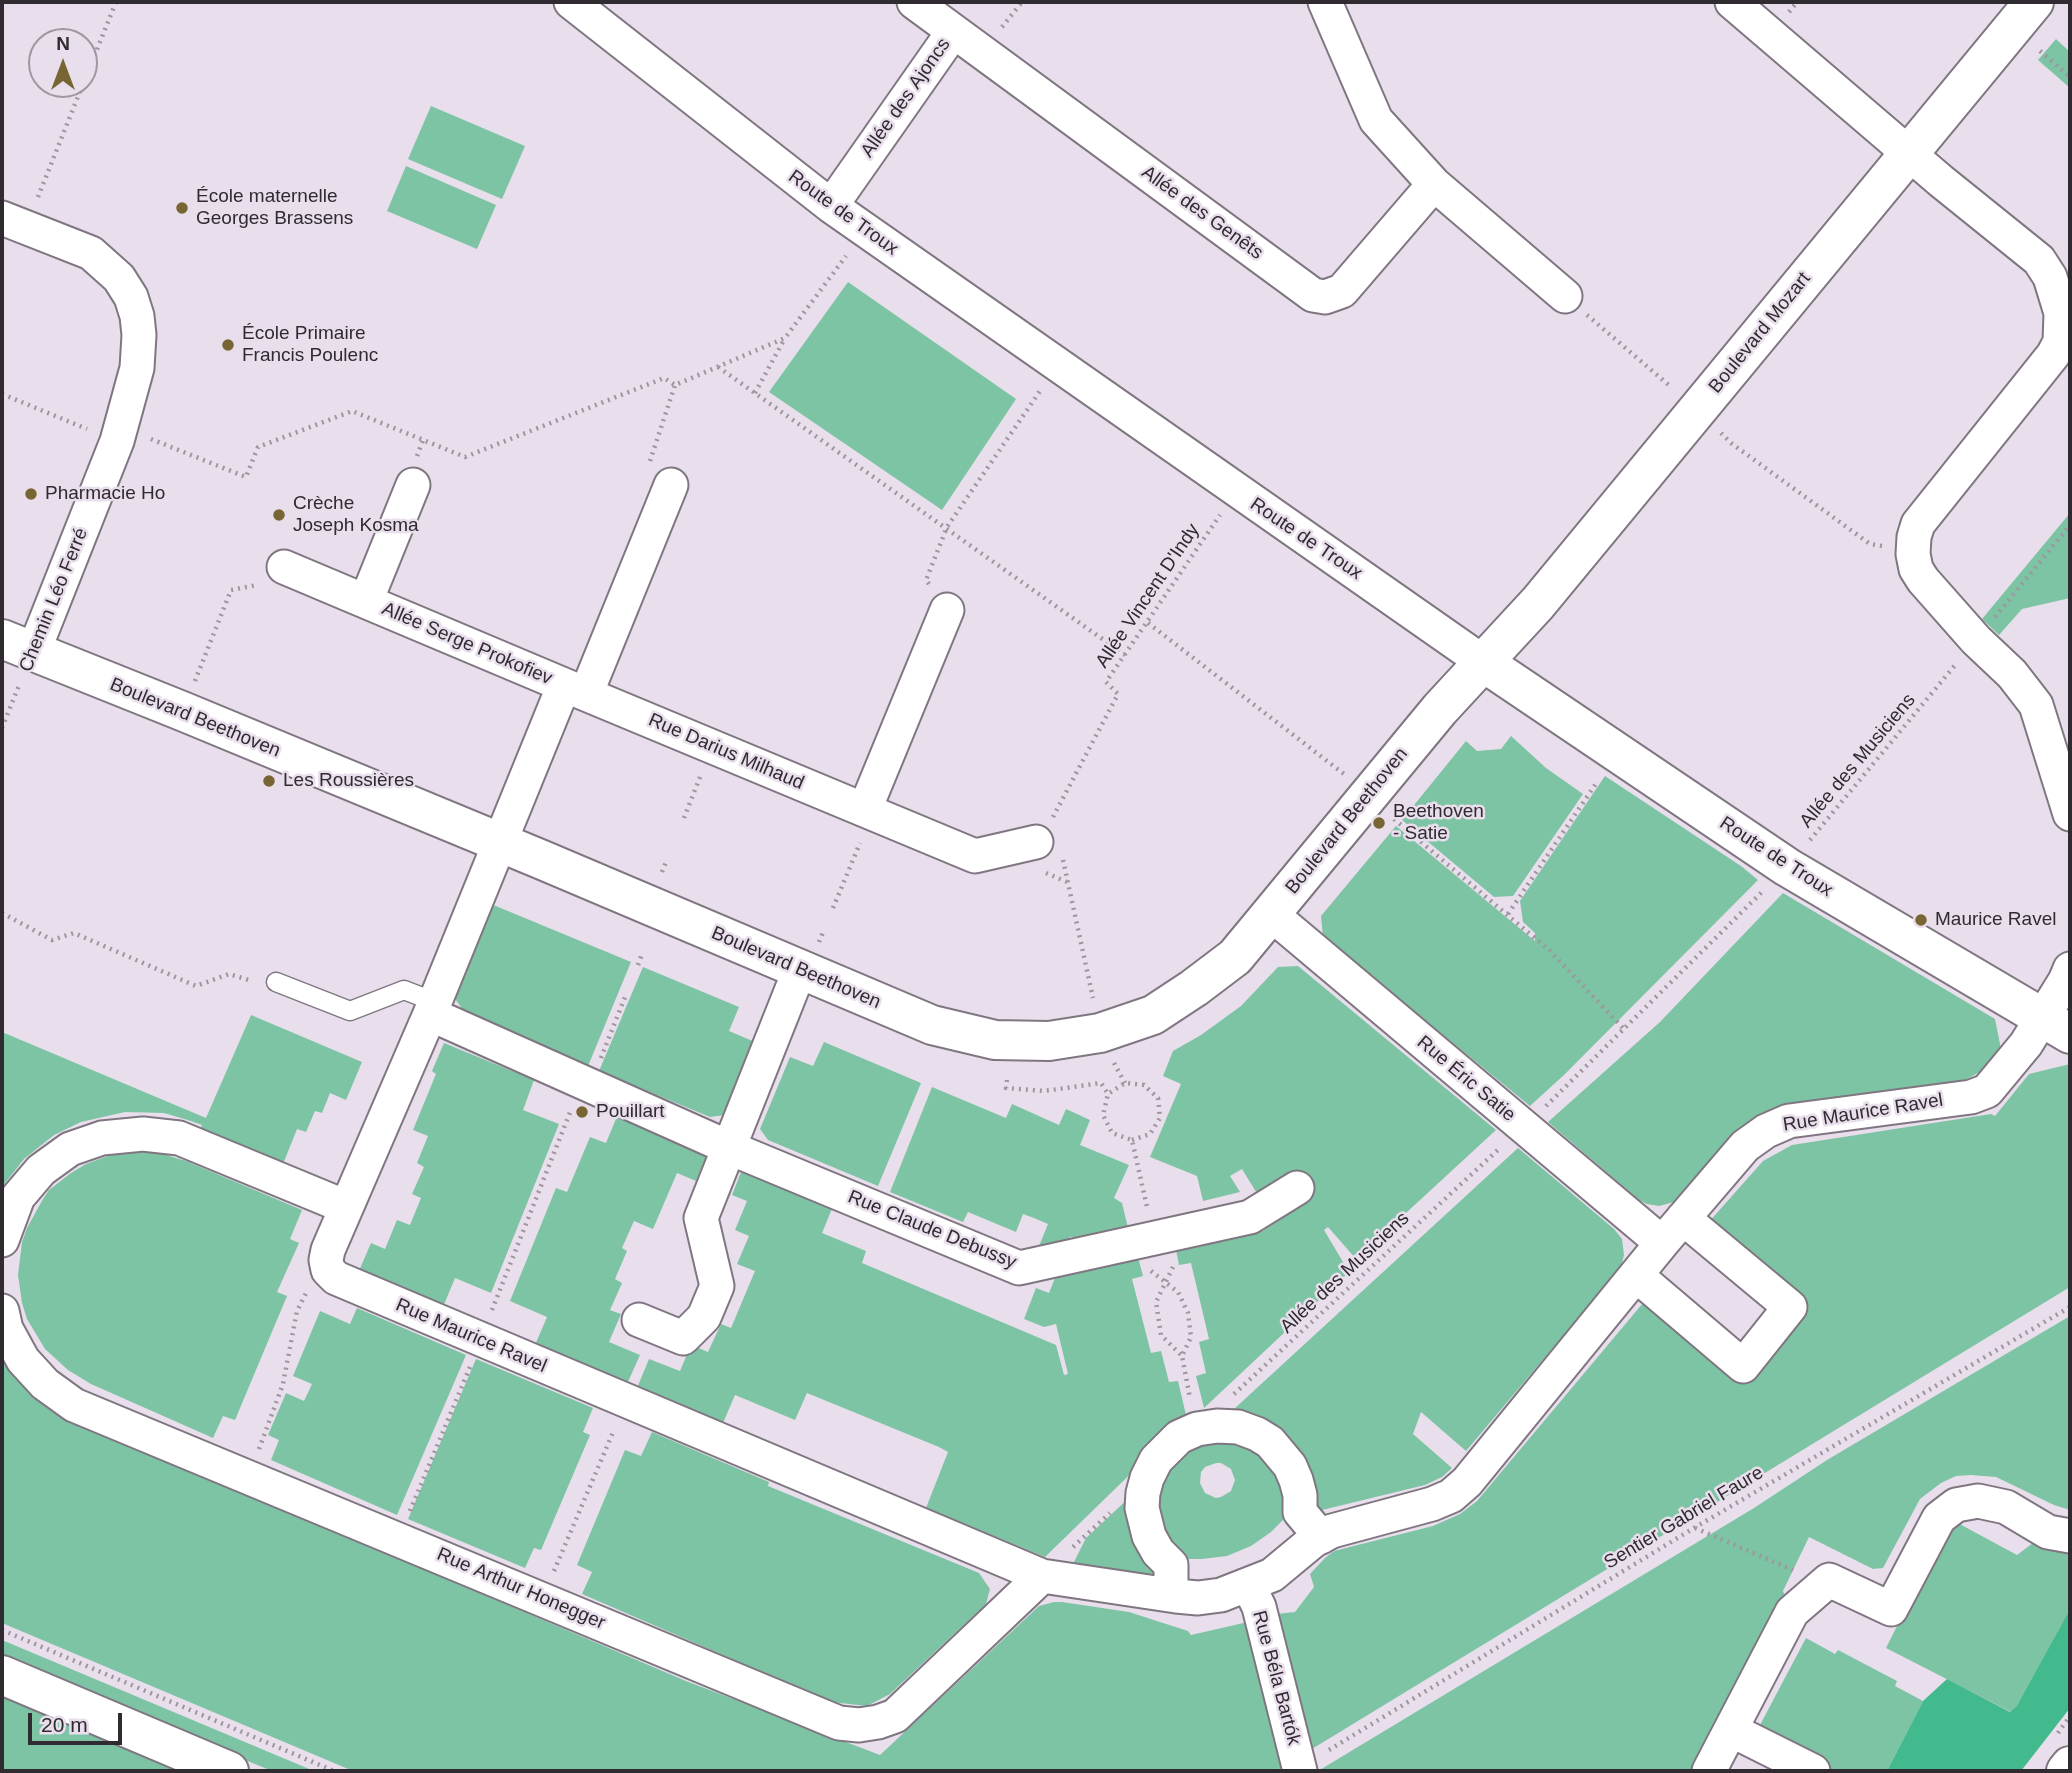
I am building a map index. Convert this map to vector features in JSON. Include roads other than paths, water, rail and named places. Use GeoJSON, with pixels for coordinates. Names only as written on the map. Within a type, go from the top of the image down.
{"type":"FeatureCollection","features":[{"type":"Feature","properties":{"kind":"street","name":"Route de Troux"},"geometry":{"type":"LineString","coordinates":[[571,2],[831,206],[1483,662],[1787,867],[2057,1026]]}},
{"type":"Feature","properties":{"kind":"street","name":"Allée des Ajoncs"},"geometry":{"type":"LineString","coordinates":[[831,206],[953,32],[914,2]]}},
{"type":"Feature","properties":{"kind":"street"},"geometry":{"type":"LineString","coordinates":[[1325,2],[1376,120],[1434,184],[1565,296]]}},
{"type":"Feature","properties":{"kind":"street"},"geometry":{"type":"LineString","coordinates":[[1732,2],[2039,260],[2050,277],[2057,294],[2062,325],[2060,342],[2053,355],[1918,524],[1913,549],[1916,569],[1923,580],[1976,640],[2012,674],[2036,705],[2070,814]]}},
{"type":"Feature","properties":{"kind":"street","name":"Boulevard Mozart"},"geometry":{"type":"LineString","coordinates":[[1483,662],[1538,603],[2034,2]]}},
{"type":"Feature","properties":{"kind":"street","name":"Allée des Genêts"},"geometry":{"type":"LineString","coordinates":[[953,32],[1313,295],[1325,297],[1342,291],[1434,184]]}},
{"type":"Feature","properties":{"kind":"street","name":"Chemin Léo Ferré"},"geometry":{"type":"LineString","coordinates":[[14,223],[91,253],[119,278],[131,297],[139,335],[137,368],[119,434],[17,646]]}},
{"type":"Feature","properties":{"kind":"street","name":"Allée Serge Prokofiev"},"geometry":{"type":"LineString","coordinates":[[366,601],[413,485]]}},
{"type":"Feature","properties":{"kind":"street"},"geometry":{"type":"LineString","coordinates":[[575,689],[669,489]]}},
{"type":"Feature","properties":{"kind":"street","name":"Allée Serge Prokofiev"},"geometry":{"type":"LineString","coordinates":[[284,567],[575,689],[499,844]]}},
{"type":"Feature","properties":{"kind":"street"},"geometry":{"type":"LineString","coordinates":[[869,811],[947,611]]}},
{"type":"Feature","properties":{"kind":"street","name":"Boulevard Beethoven"},"geometry":{"type":"LineString","coordinates":[[17,646],[182,711],[932,1026],[995,1040],[1049,1041],[1100,1033],[1153,1015],[1235,957],[1373,788],[1483,662]]}},
{"type":"Feature","properties":{"kind":"street","name":"Rue Darius Milhaud"},"geometry":{"type":"LineString","coordinates":[[575,689],[975,856],[1051,842]]}},
{"type":"Feature","properties":{"kind":"street","name":"Rue Maurice Ravel"},"geometry":{"type":"LineString","coordinates":[[499,844],[328,1250],[328,1270],[336,1278],[1042,1576],[1198,1598],[1221,1595],[1272,1575],[1332,1531],[1432,1504],[1451,1496],[1467,1482],[1745,1146],[1766,1131],[1790,1121],[1971,1097],[1987,1091],[2026,1044],[2057,1026],[2070,969]]}},
{"type":"Feature","properties":{"kind":"street","name":"Rue Éric Satie"},"geometry":{"type":"LineString","coordinates":[[1271,914],[1662,1244]]}},
{"type":"Feature","properties":{"kind":"street"},"geometry":{"type":"LineString","coordinates":[[639,1320],[683,1338],[704,1317],[717,1286],[701,1217],[800,969]]}},
{"type":"Feature","properties":{"kind":"street","name":"Rue Claude Debussy"},"geometry":{"type":"LineString","coordinates":[[432,1008],[582,1082],[730,1148],[1019,1268],[1250,1217],[1297,1188]]}},
{"type":"Feature","properties":{"kind":"street"},"geometry":{"type":"LineString","coordinates":[[2,1240],[18,1197],[41,1170],[70,1149],[102,1138],[143,1134],[179,1138],[346,1207]]}},
{"type":"Feature","properties":{"kind":"street"},"geometry":{"type":"LineString","coordinates":[[1636,1275],[1743,1366],[1790,1307],[1684,1218]]}},
{"type":"Feature","properties":{"kind":"street","name":"Rue Arthur Honegger"},"geometry":{"type":"LineString","coordinates":[[2,1311],[6,1329],[23,1360],[45,1384],[74,1405],[839,1723],[859,1725],[895,1716],[1042,1576]]}},
{"type":"Feature","properties":{"kind":"street"},"geometry":{"type":"LineString","coordinates":[[1171,1595],[1171,1565],[1158,1552],[1149,1536],[1144,1522],[1143,1493],[1156,1460],[1166,1447],[1179,1437],[1197,1429],[1238,1427],[1257,1434],[1270,1443],[1290,1466],[1300,1495],[1300,1512],[1321,1537]]}},
{"type":"Feature","properties":{"kind":"street"},"geometry":{"type":"LineString","coordinates":[[1709,1771],[1792,1612],[1829,1580],[1891,1609],[1939,1518],[1956,1505],[1978,1501],[2006,1507],[2048,1532],[2070,1536]]}},
{"type":"Feature","properties":{"kind":"street","name":"Rue Béla Bartók"},"geometry":{"type":"LineString","coordinates":[[1249,1586],[1259,1607],[1300,1771]]}},
{"type":"Feature","properties":{"kind":"street"},"geometry":{"type":"LineString","coordinates":[[2,1675],[229,1771]]}},
{"type":"Feature","properties":{"kind":"street"},"geometry":{"type":"LineString","coordinates":[[1731,1730],[1813,1771]]}},
{"type":"Feature","properties":{"kind":"street"},"geometry":{"type":"LineString","coordinates":[[2066,1771],[2070,1766]]}},
{"type":"Feature","properties":{"kind":"lane"},"geometry":{"type":"LineString","coordinates":[[276,982],[350,1011],[404,990],[432,1008]]}},
{"type":"Feature","properties":{"kind":"place","name":"École maternelle Georges Brassens"},"geometry":{"type":"Point","coordinates":[182,208]}},
{"type":"Feature","properties":{"kind":"place","name":"École Primaire Francis Poulenc"},"geometry":{"type":"Point","coordinates":[228,345]}},
{"type":"Feature","properties":{"kind":"place","name":"Pharmacie Ho"},"geometry":{"type":"Point","coordinates":[31,494]}},
{"type":"Feature","properties":{"kind":"place","name":"Crèche Joseph Kosma"},"geometry":{"type":"Point","coordinates":[279,515]}},
{"type":"Feature","properties":{"kind":"place","name":"Les Roussières"},"geometry":{"type":"Point","coordinates":[269,781]}},
{"type":"Feature","properties":{"kind":"place","name":"Beethoven - Satie"},"geometry":{"type":"Point","coordinates":[1379,823]}},
{"type":"Feature","properties":{"kind":"place","name":"Maurice Ravel"},"geometry":{"type":"Point","coordinates":[1921,920]}},
{"type":"Feature","properties":{"kind":"place","name":"Pouillart"},"geometry":{"type":"Point","coordinates":[582,1112]}}]}
